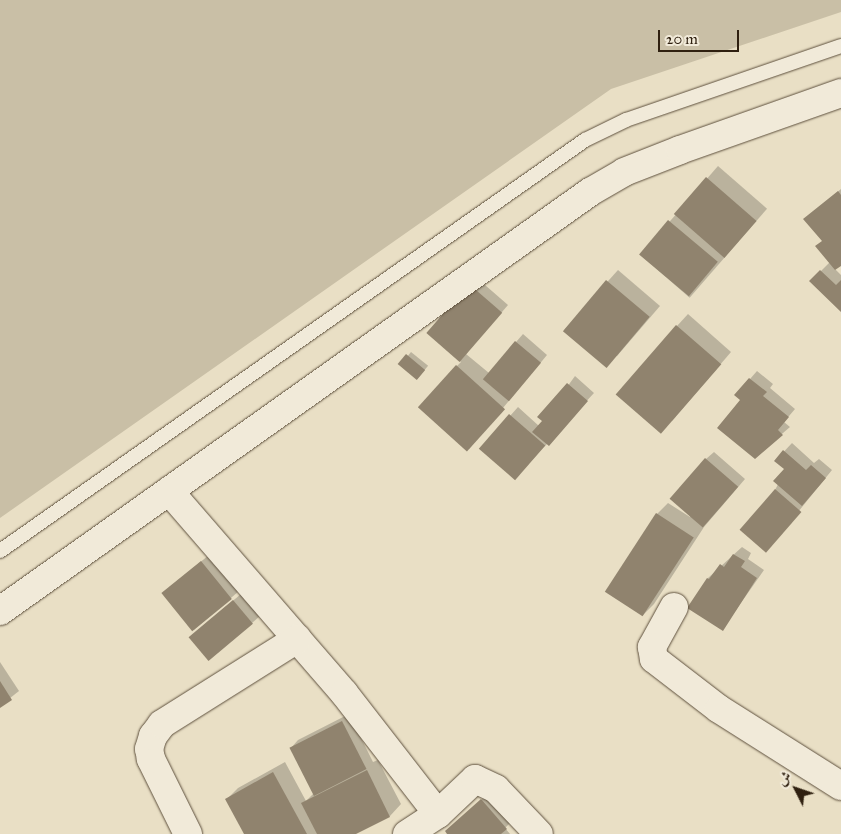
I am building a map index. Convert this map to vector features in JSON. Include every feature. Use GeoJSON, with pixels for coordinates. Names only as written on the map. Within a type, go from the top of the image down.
{"type":"FeatureCollection","features":[{"type":"Feature","properties":{"kind":"street"},"geometry":{"type":"LineString","coordinates":[[0,611],[590,192],[624,172],[671,153],[841,93]]}},
{"type":"Feature","properties":{"kind":"street"},"geometry":{"type":"LineString","coordinates":[[169,491],[344,693],[438,814]]}},
{"type":"Feature","properties":{"kind":"street"},"geometry":{"type":"LineString","coordinates":[[674,607],[652,647],[654,660],[719,709],[841,786]]}},
{"type":"Feature","properties":{"kind":"street"},"geometry":{"type":"LineString","coordinates":[[188,834],[151,759],[149,749],[153,736],[162,724],[297,639]]}},
{"type":"Feature","properties":{"kind":"street"},"geometry":{"type":"LineString","coordinates":[[407,834],[438,814],[475,779],[496,790],[539,834]]}},
{"type":"Feature","properties":{"kind":"lane"},"geometry":{"type":"LineString","coordinates":[[0,551],[585,140],[626,120],[841,46]]}},
{"type":"Feature","properties":{"kind":"shaded area"},"geometry":{"type":"Polygon","coordinates":[[[0,0],[841,0],[841,12],[611,89],[0,518],[0,0]]]}},
{"type":"Feature","properties":{"kind":"building"},"geometry":{"type":"Polygon","coordinates":[[[706,177],[757,221],[724,258],[674,214],[706,177]]]}},
{"type":"Feature","properties":{"kind":"building"},"geometry":{"type":"Polygon","coordinates":[[[838,191],[841,195],[841,266],[835,270],[815,246],[822,241],[803,219],[838,191]]]}},
{"type":"Feature","properties":{"kind":"building"},"geometry":{"type":"Polygon","coordinates":[[[668,220],[718,262],[689,296],[639,254],[668,220]]]}},
{"type":"Feature","properties":{"kind":"building"},"geometry":{"type":"Polygon","coordinates":[[[820,270],[836,285],[841,280],[841,312],[809,281],[820,270]]]}},
{"type":"Feature","properties":{"kind":"building"},"geometry":{"type":"Polygon","coordinates":[[[606,280],[650,317],[607,368],[563,331],[606,280]]]}},
{"type":"Feature","properties":{"kind":"building"},"geometry":{"type":"Polygon","coordinates":[[[469,284],[502,313],[460,362],[426,333],[469,284]]]}},
{"type":"Feature","properties":{"kind":"building"},"geometry":{"type":"Polygon","coordinates":[[[676,325],[721,364],[661,434],[616,394],[676,325]]]}},
{"type":"Feature","properties":{"kind":"building"},"geometry":{"type":"Polygon","coordinates":[[[515,341],[541,363],[509,401],[483,379],[515,341]]]}},
{"type":"Feature","properties":{"kind":"building"},"geometry":{"type":"Polygon","coordinates":[[[406,354],[425,370],[417,380],[398,364],[406,354]]]}},
{"type":"Feature","properties":{"kind":"building"},"geometry":{"type":"Polygon","coordinates":[[[456,365],[505,409],[467,452],[418,407],[456,365]]]}},
{"type":"Feature","properties":{"kind":"building"},"geometry":{"type":"Polygon","coordinates":[[[749,378],[767,392],[763,396],[789,417],[778,430],[783,435],[755,459],[717,428],[740,400],[734,395],[749,378]]]}},
{"type":"Feature","properties":{"kind":"building"},"geometry":{"type":"Polygon","coordinates":[[[567,383],[588,401],[549,446],[532,432],[542,421],[537,417],[567,383]]]}},
{"type":"Feature","properties":{"kind":"building"},"geometry":{"type":"Polygon","coordinates":[[[509,414],[545,445],[515,480],[479,449],[509,414]]]}},
{"type":"Feature","properties":{"kind":"building"},"geometry":{"type":"Polygon","coordinates":[[[783,450],[806,470],[811,465],[826,478],[802,506],[773,481],[784,469],[774,461],[783,450]]]}},
{"type":"Feature","properties":{"kind":"building"},"geometry":{"type":"Polygon","coordinates":[[[705,458],[738,487],[703,528],[670,499],[705,458]]]}},
{"type":"Feature","properties":{"kind":"building"},"geometry":{"type":"Polygon","coordinates":[[[775,489],[801,512],[766,553],[740,530],[775,489]]]}},
{"type":"Feature","properties":{"kind":"building"},"geometry":{"type":"Polygon","coordinates":[[[656,513],[694,538],[643,616],[605,592],[656,513]]]}},
{"type":"Feature","properties":{"kind":"building"},"geometry":{"type":"Polygon","coordinates":[[[733,554],[745,561],[741,567],[757,578],[723,631],[687,608],[707,578],[709,579],[720,564],[724,567],[733,554]]]}},
{"type":"Feature","properties":{"kind":"building"},"geometry":{"type":"Polygon","coordinates":[[[201,561],[232,599],[192,631],[161,593],[201,561]]]}},
{"type":"Feature","properties":{"kind":"building"},"geometry":{"type":"Polygon","coordinates":[[[233,600],[253,624],[208,661],[189,637],[233,600]]]}},
{"type":"Feature","properties":{"kind":"building"},"geometry":{"type":"Polygon","coordinates":[[[0,681],[12,700],[0,708],[0,681]]]}},
{"type":"Feature","properties":{"kind":"building"},"geometry":{"type":"Polygon","coordinates":[[[342,721],[367,769],[314,796],[289,748],[342,721]]]}},
{"type":"Feature","properties":{"kind":"building"},"geometry":{"type":"Polygon","coordinates":[[[367,770],[390,817],[356,834],[317,834],[301,803],[367,770]]]}},
{"type":"Feature","properties":{"kind":"building"},"geometry":{"type":"Polygon","coordinates":[[[273,772],[307,834],[244,834],[225,799],[273,772]]]}},
{"type":"Feature","properties":{"kind":"building"},"geometry":{"type":"Polygon","coordinates":[[[481,799],[507,829],[501,834],[447,834],[445,831],[481,799]]]}}]}
